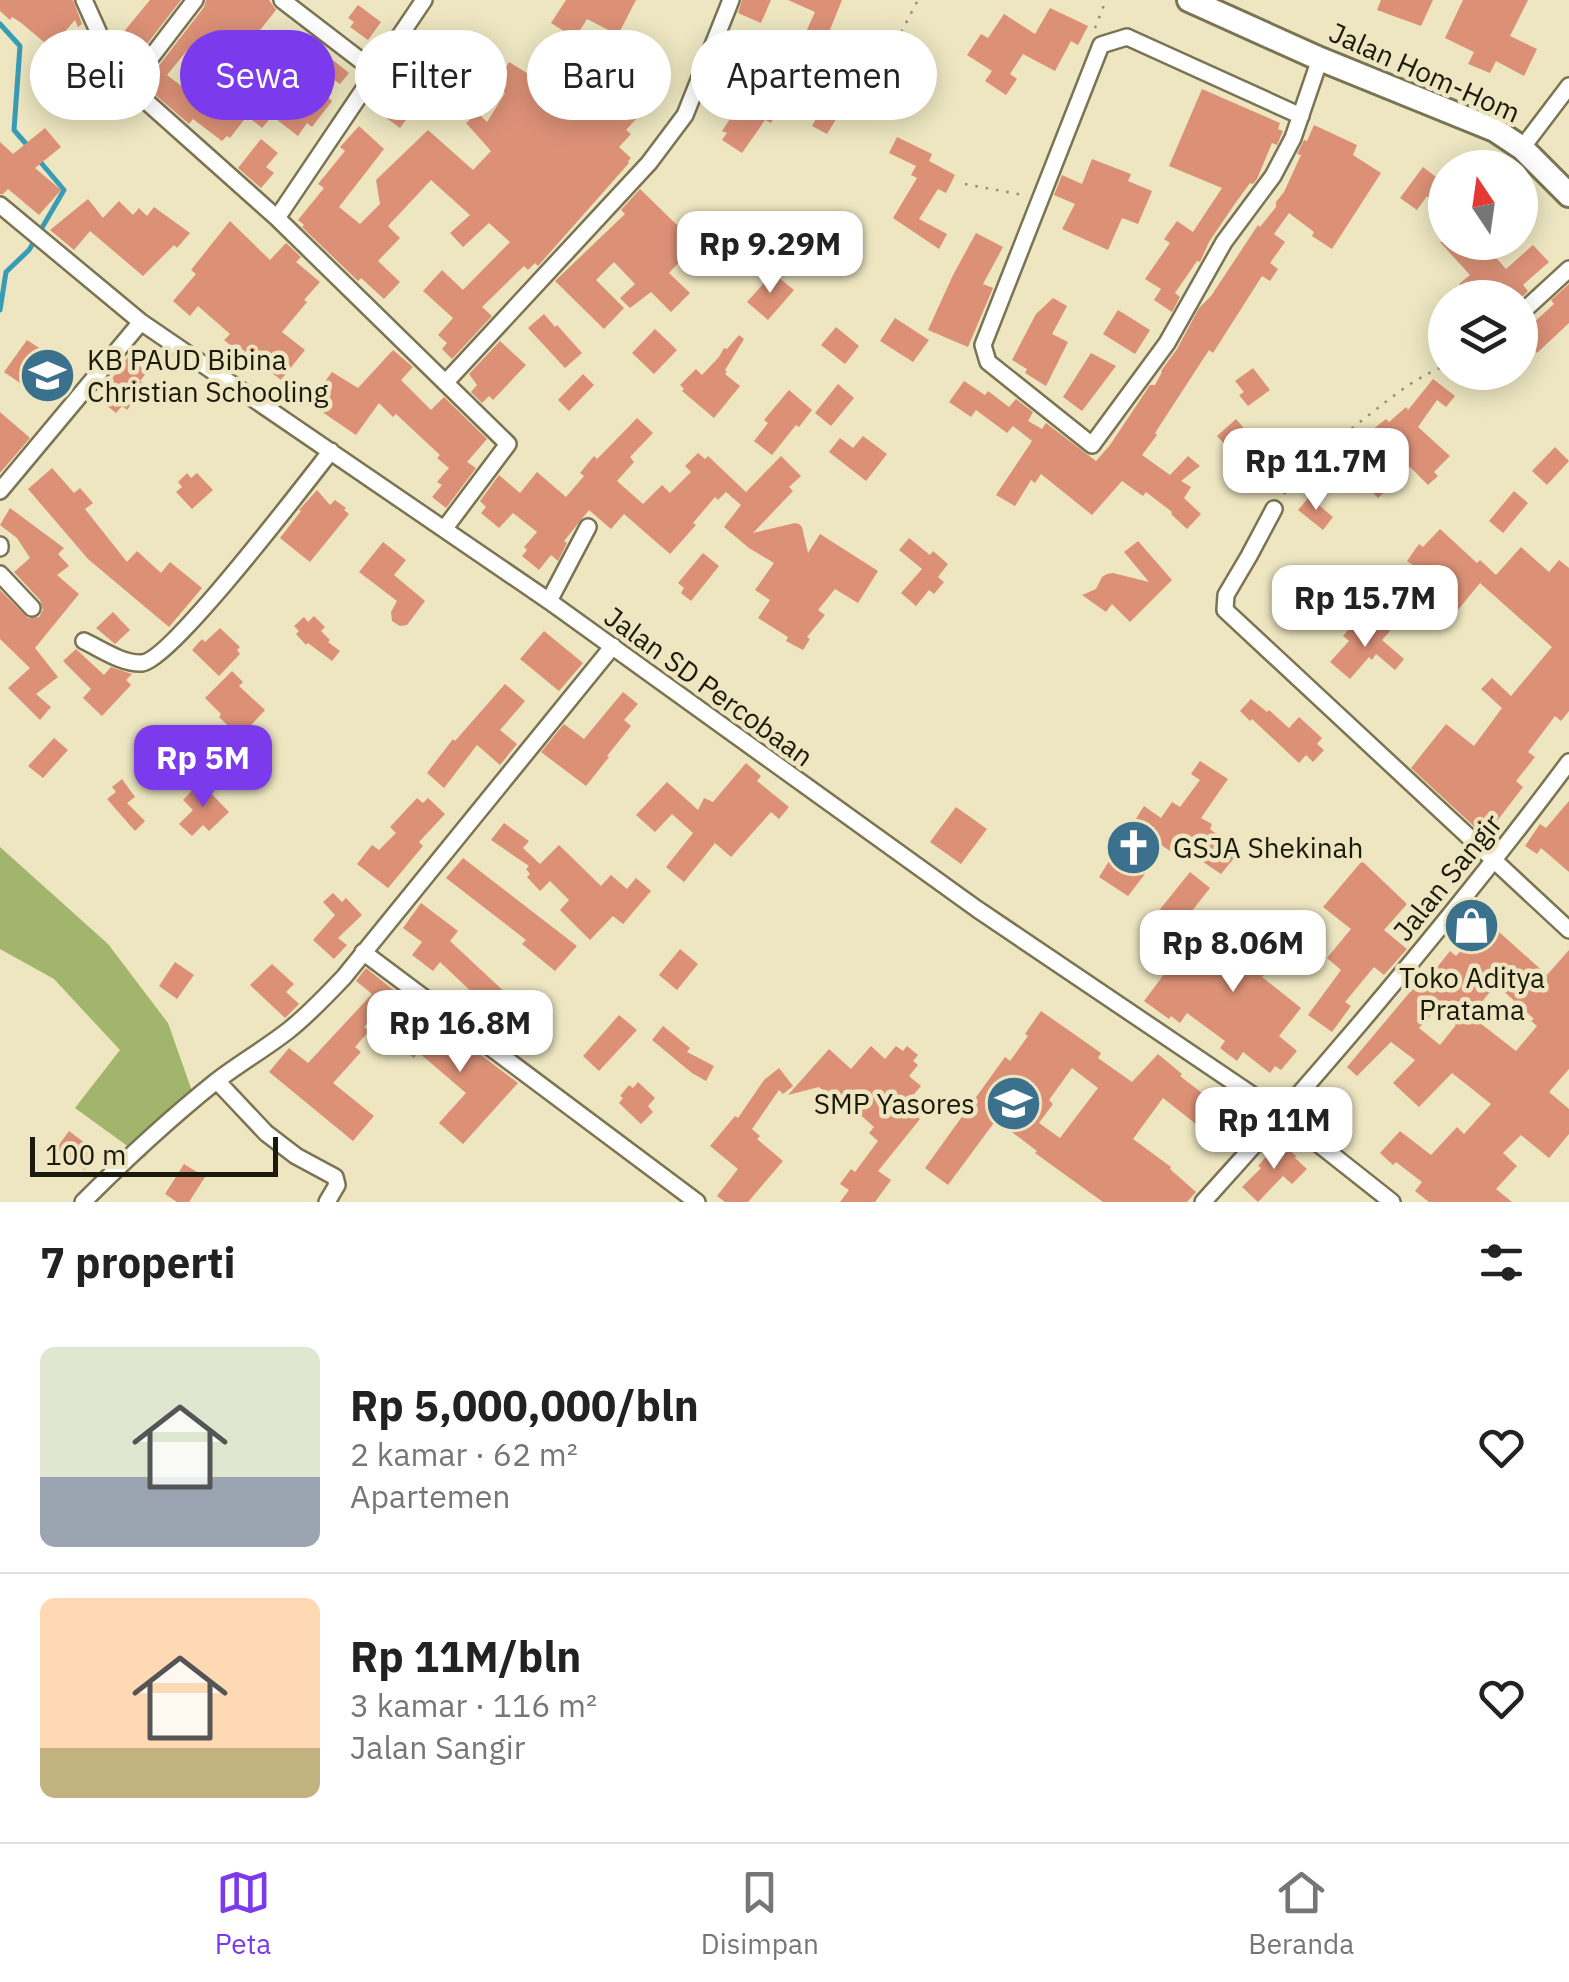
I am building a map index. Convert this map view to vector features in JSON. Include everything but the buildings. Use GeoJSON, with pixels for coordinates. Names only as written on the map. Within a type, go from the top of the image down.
{"type":"FeatureCollection","features":[{"type":"Feature","properties":{"kind":"highway","name":"Jalan Hom-Hom"},"geometry":{"type":"LineString","coordinates":[[1189,0],[1495,130],[1522,148],[1569,196]]}},
{"type":"Feature","properties":{"kind":"street"},"geometry":{"type":"LineString","coordinates":[[84,0],[98,30]]}},
{"type":"Feature","properties":{"kind":"street"},"geometry":{"type":"LineString","coordinates":[[160,46],[195,0]]}},
{"type":"Feature","properties":{"kind":"street"},"geometry":{"type":"LineString","coordinates":[[282,0],[355,57]]}},
{"type":"Feature","properties":{"kind":"street"},"geometry":{"type":"LineString","coordinates":[[404,30],[424,0]]}},
{"type":"Feature","properties":{"kind":"street"},"geometry":{"type":"LineString","coordinates":[[446,382],[649,163],[685,115],[731,0]]}},
{"type":"Feature","properties":{"kind":"street"},"geometry":{"type":"LineString","coordinates":[[1301,116],[1127,37],[1101,45],[983,346],[988,362],[1092,445],[1167,344],[1224,242],[1273,176],[1293,138],[1301,116],[1320,58]]}},
{"type":"Feature","properties":{"kind":"street"},"geometry":{"type":"LineString","coordinates":[[1522,148],[1569,86]]}},
{"type":"Feature","properties":{"kind":"street"},"geometry":{"type":"LineString","coordinates":[[277,218],[355,104]]}},
{"type":"Feature","properties":{"kind":"street"},"geometry":{"type":"LineString","coordinates":[[160,114],[277,218],[508,444],[445,528]]}},
{"type":"Feature","properties":{"kind":"street","name":"Jalan SD Percobaan"},"geometry":{"type":"LineString","coordinates":[[0,205],[142,322],[549,600],[976,909],[1282,1116],[1392,1202]]}},
{"type":"Feature","properties":{"kind":"street"},"geometry":{"type":"LineString","coordinates":[[1538,297],[1569,269]]}},
{"type":"Feature","properties":{"kind":"street"},"geometry":{"type":"LineString","coordinates":[[0,491],[142,322]]}},
{"type":"Feature","properties":{"kind":"street"},"geometry":{"type":"LineString","coordinates":[[84,641],[120,659],[143,663],[160,654],[237,569],[331,451]]}},
{"type":"Feature","properties":{"kind":"street"},"geometry":{"type":"LineString","coordinates":[[1274,508],[1226,594],[1225,610],[1569,930]]}},
{"type":"Feature","properties":{"kind":"street"},"geometry":{"type":"LineString","coordinates":[[549,600],[588,527]]}},
{"type":"Feature","properties":{"kind":"street"},"geometry":{"type":"LineString","coordinates":[[0,574],[32,608]]}},
{"type":"Feature","properties":{"kind":"street"},"geometry":{"type":"LineString","coordinates":[[83,1202],[130,1154],[322,1001],[613,646]]}},
{"type":"Feature","properties":{"kind":"street","name":"Jalan Sangir"},"geometry":{"type":"LineString","coordinates":[[1203,1202],[1282,1116],[1494,862],[1569,762]]}},
{"type":"Feature","properties":{"kind":"street"},"geometry":{"type":"LineString","coordinates":[[363,952],[697,1202]]}},
{"type":"Feature","properties":{"kind":"street"},"geometry":{"type":"LineString","coordinates":[[216,1082],[266,1133],[296,1156],[335,1177],[336,1189],[327,1202]]}},
{"type":"Feature","properties":{"kind":"path"},"geometry":{"type":"LineString","coordinates":[[902,30],[918,0]]}},
{"type":"Feature","properties":{"kind":"path"},"geometry":{"type":"LineString","coordinates":[[1092,36],[1106,0]]}},
{"type":"Feature","properties":{"kind":"path"},"geometry":{"type":"LineString","coordinates":[[965,184],[1030,196]]}},
{"type":"Feature","properties":{"kind":"path"},"geometry":{"type":"LineString","coordinates":[[1274,508],[1298,474],[1322,452],[1428,373]]}},
{"type":"Feature","properties":{"kind":"green space"},"geometry":{"type":"Polygon","coordinates":[[[0,847],[108,944],[168,1023],[193,1094],[144,1158],[75,1108],[120,1050],[54,979],[0,949],[0,847]]]}},
{"type":"Feature","properties":{"kind":"waterway"},"geometry":{"type":"LineString","coordinates":[[0,24],[20,46],[14,130],[27,145]]}},
{"type":"Feature","properties":{"kind":"waterway"},"geometry":{"type":"LineString","coordinates":[[0,310],[6,272],[29,250],[64,190],[37,158]]}},
{"type":"Feature","properties":{"kind":"place","name":"KB PAUD Bibina Christian Schooling"},"geometry":{"type":"Point","coordinates":[48,375]}},
{"type":"Feature","properties":{"kind":"place","name":"GSJA Shekinah"},"geometry":{"type":"Point","coordinates":[1134,847]}},
{"type":"Feature","properties":{"kind":"place","name":"Toko Aditya Pratama"},"geometry":{"type":"Point","coordinates":[1472,926]}},
{"type":"Feature","properties":{"kind":"place","name":"SMP Yasores"},"geometry":{"type":"Point","coordinates":[1014,1103]}}]}
